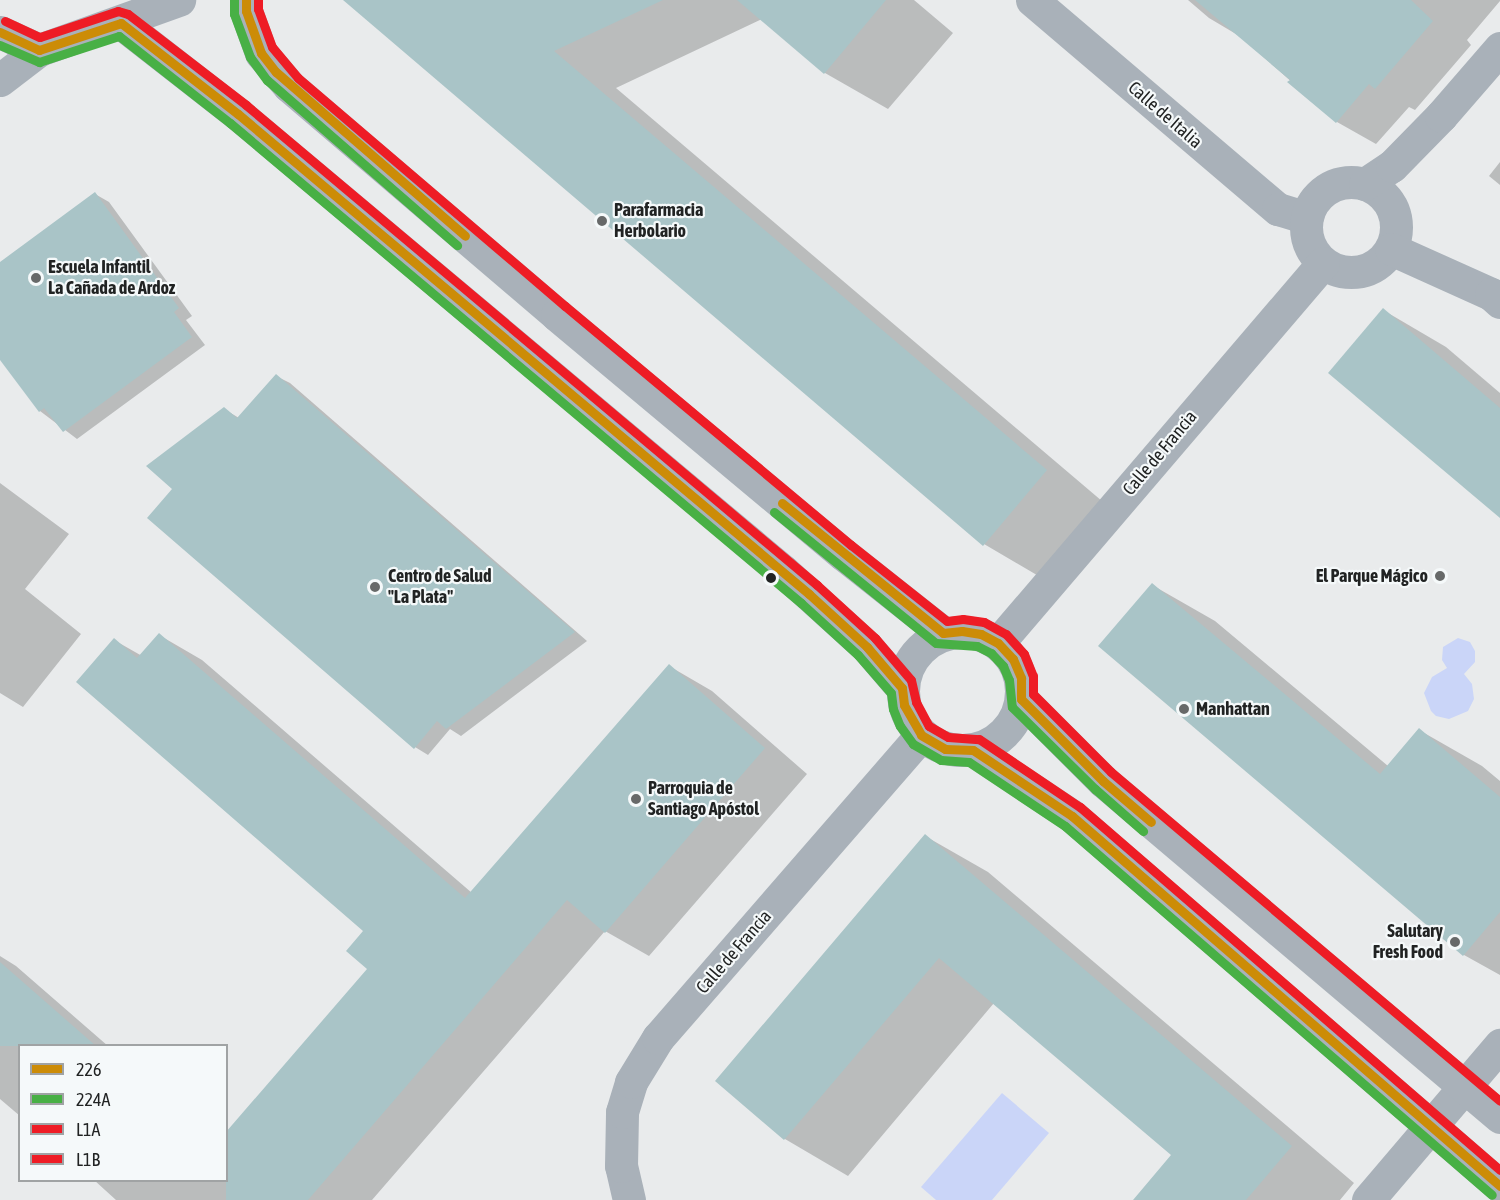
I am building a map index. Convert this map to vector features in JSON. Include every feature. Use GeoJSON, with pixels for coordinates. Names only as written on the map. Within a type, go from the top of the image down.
{"type":"FeatureCollection","features":[{"type":"Feature","properties":{"kind":"street"},"geometry":{"type":"LineString","coordinates":[[0,80],[39,50],[121,23],[179,0]]}},
{"type":"Feature","properties":{"kind":"street"},"geometry":{"type":"LineString","coordinates":[[246,0],[246,11],[261,53],[289,86],[565,322],[843,554],[943,633]]}},
{"type":"Feature","properties":{"kind":"street","name":"Calle de Italia"},"geometry":{"type":"LineString","coordinates":[[1032,0],[1278,209],[1306,218]]}},
{"type":"Feature","properties":{"kind":"street"},"geometry":{"type":"LineString","coordinates":[[121,23],[238,114],[783,571],[867,646],[902,688]]}},
{"type":"Feature","properties":{"kind":"street"},"geometry":{"type":"LineString","coordinates":[[0,32],[39,50]]}},
{"type":"Feature","properties":{"kind":"street"},"geometry":{"type":"LineString","coordinates":[[1365,184],[1392,166],[1441,116],[1500,48]]}},
{"type":"Feature","properties":{"kind":"street"},"geometry":{"type":"LineString","coordinates":[[1348,182],[1365,184],[1378,191],[1389,202],[1396,233],[1391,249],[1378,264],[1360,272],[1340,272],[1323,263],[1312,251],[1306,218],[1317,197],[1335,185],[1348,182]]}},
{"type":"Feature","properties":{"kind":"street"},"geometry":{"type":"LineString","coordinates":[[1391,249],[1491,294],[1500,302]]}},
{"type":"Feature","properties":{"kind":"street","name":"Calle de Francia"},"geometry":{"type":"LineString","coordinates":[[998,643],[1323,263]]}},
{"type":"Feature","properties":{"kind":"street"},"geometry":{"type":"LineString","coordinates":[[962,631],[981,634],[998,643],[1013,659],[1021,678],[1021,699],[1013,723],[996,741],[973,750],[945,749],[921,735],[910,721],[904,705],[902,688],[908,665],[922,646],[943,633],[962,631]]}},
{"type":"Feature","properties":{"kind":"street"},"geometry":{"type":"LineString","coordinates":[[1021,699],[1102,782],[1500,1117]]}},
{"type":"Feature","properties":{"kind":"street","name":"Calle de Francia"},"geometry":{"type":"LineString","coordinates":[[629,1200],[621,1166],[622,1112],[631,1082],[658,1038],[921,735]]}},
{"type":"Feature","properties":{"kind":"street"},"geometry":{"type":"LineString","coordinates":[[973,750],[1071,816],[1500,1186]]}},
{"type":"Feature","properties":{"kind":"street"},"geometry":{"type":"LineString","coordinates":[[1368,1200],[1500,1045]]}},
{"type":"Feature","properties":{"kind":"water"},"geometry":{"type":"Polygon","coordinates":[[[1458,638],[1470,642],[1475,651],[1475,662],[1464,674],[1472,684],[1474,699],[1468,711],[1449,719],[1436,716],[1431,711],[1424,693],[1432,677],[1447,668],[1442,660],[1443,647],[1458,638]]]}},
{"type":"Feature","properties":{"kind":"water"},"geometry":{"type":"Polygon","coordinates":[[[1002,1093],[1049,1133],[992,1200],[936,1200],[921,1187],[1002,1093]]]}},
{"type":"Feature","properties":{"kind":"building"},"geometry":{"type":"Polygon","coordinates":[[[343,0],[663,0],[554,51],[1047,470],[983,546],[343,0]]]}},
{"type":"Feature","properties":{"kind":"building"},"geometry":{"type":"Polygon","coordinates":[[[737,0],[886,0],[824,74],[737,0]]]}},
{"type":"Feature","properties":{"kind":"building"},"geometry":{"type":"Polygon","coordinates":[[[1195,0],[1411,0],[1433,21],[1375,89],[1369,84],[1336,123],[1287,82],[1290,80],[1195,0]]]}},
{"type":"Feature","properties":{"kind":"building"},"geometry":{"type":"Polygon","coordinates":[[[95,192],[179,308],[174,312],[192,337],[63,432],[44,408],[39,412],[0,360],[0,262],[95,192]]]}},
{"type":"Feature","properties":{"kind":"building"},"geometry":{"type":"Polygon","coordinates":[[[1383,308],[1500,408],[1500,518],[1328,373],[1383,308]]]}},
{"type":"Feature","properties":{"kind":"building","name":"Centro de Salud \"La Plata\""},"geometry":{"type":"Polygon","coordinates":[[[276,374],[575,632],[446,729],[437,721],[414,749],[147,518],[172,489],[146,466],[224,407],[237,418],[276,374]]]}},
{"type":"Feature","properties":{"kind":"building"},"geometry":{"type":"Polygon","coordinates":[[[1152,583],[1380,774],[1419,728],[1500,797],[1500,912],[1463,956],[1098,646],[1152,583]]]}},
{"type":"Feature","properties":{"kind":"building"},"geometry":{"type":"Polygon","coordinates":[[[159,633],[465,898],[669,664],[765,748],[605,933],[567,900],[308,1200],[226,1200],[228,1130],[367,969],[346,951],[363,931],[76,682],[114,638],[137,658],[159,633]]]}},
{"type":"Feature","properties":{"kind":"building"},"geometry":{"type":"Polygon","coordinates":[[[925,834],[1292,1146],[1246,1200],[1133,1200],[1171,1155],[939,958],[784,1140],[715,1081],[925,834]]]}},
{"type":"Feature","properties":{"kind":"building"},"geometry":{"type":"Polygon","coordinates":[[[0,962],[94,1044],[18,1044],[18,1046],[0,1046],[0,962]]]}},
{"type":"Feature","properties":{"kind":"transit line","name":"224A"},"geometry":{"type":"LineString","coordinates":[[234,0],[234,14],[250,57],[267,80],[457,245]]}},
{"type":"Feature","properties":{"kind":"transit line","name":"226"},"geometry":{"type":"LineString","coordinates":[[246,0],[246,11],[261,53],[276,72],[465,236]]}},
{"type":"Feature","properties":{"kind":"transit line","name":"L1B"},"geometry":{"type":"LineString","coordinates":[[258,0],[258,9],[272,47],[298,78],[565,306],[851,545],[947,621],[963,619],[984,622],[1006,634],[1024,654],[1033,676],[1033,694],[1111,772],[1500,1101]]}},
{"type":"Feature","properties":{"kind":"transit line","name":"L1A"},"geometry":{"type":"LineString","coordinates":[[5,21],[40,37],[118,11],[128,14],[246,105],[817,585],[875,638],[911,680],[916,702],[929,726],[948,737],[979,739],[1080,807],[1500,1170]]}},
{"type":"Feature","properties":{"kind":"transit line","name":"226"},"geometry":{"type":"LineString","coordinates":[[0,32],[39,50],[121,23],[238,114],[809,594],[867,647],[902,688],[904,705],[921,735],[945,749],[973,750],[1072,816],[1500,1186]]}},
{"type":"Feature","properties":{"kind":"transit line","name":"224A"},"geometry":{"type":"LineString","coordinates":[[0,45],[39,62],[119,36],[230,123],[801,603],[858,655],[891,693],[893,709],[900,726],[913,744],[941,760],[969,762],[1065,826],[1492,1195]]}},
{"type":"Feature","properties":{"kind":"transit line","name":"226"},"geometry":{"type":"LineString","coordinates":[[782,503],[943,633],[962,631],[981,634],[998,643],[1013,659],[1021,678],[1021,699],[1103,781],[1151,822]]}},
{"type":"Feature","properties":{"kind":"transit line","name":"224A"},"geometry":{"type":"LineString","coordinates":[[774,512],[936,643],[977,646],[991,653],[1003,666],[1009,680],[1012,707],[1095,789],[1143,831]]}},
{"type":"Feature","properties":{"kind":"place","name":"Parafarmacia Herbolario"},"geometry":{"type":"Point","coordinates":[602,221]}},
{"type":"Feature","properties":{"kind":"place","name":"Escuela Infantil La Cañada de Ardoz"},"geometry":{"type":"Point","coordinates":[36,278]}},
{"type":"Feature","properties":{"kind":"place","name":"El Parque Mágico"},"geometry":{"type":"Point","coordinates":[1440,576]}},
{"type":"Feature","properties":{"kind":"place","name":"Centro de Salud \"La Plata\""},"geometry":{"type":"Point","coordinates":[375,587]}},
{"type":"Feature","properties":{"kind":"place","name":"Manhattan"},"geometry":{"type":"Point","coordinates":[1184,709]}},
{"type":"Feature","properties":{"kind":"place","name":"Parroquia de Santiago Apóstol"},"geometry":{"type":"Point","coordinates":[636,799]}},
{"type":"Feature","properties":{"kind":"place","name":"Salutary Fresh Food"},"geometry":{"type":"Point","coordinates":[1455,942]}}]}
